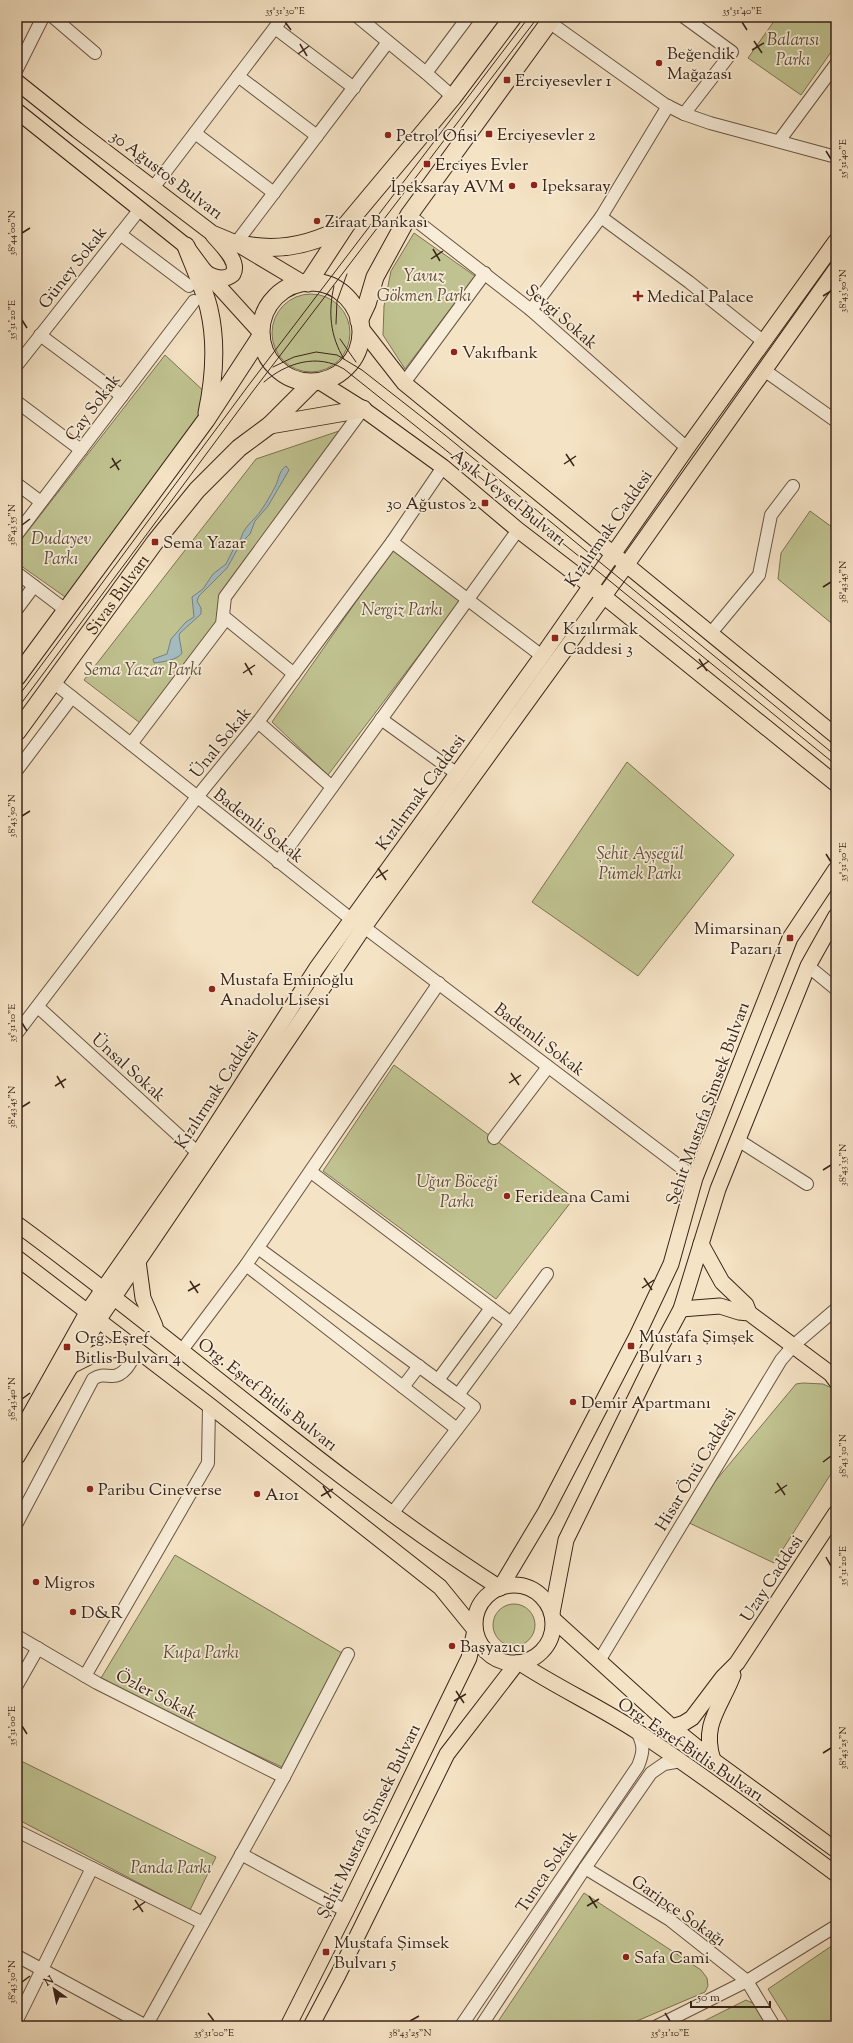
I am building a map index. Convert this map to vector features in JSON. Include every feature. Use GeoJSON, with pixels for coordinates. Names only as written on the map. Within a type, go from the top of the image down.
{"type":"FeatureCollection","features":[{"type":"Feature","properties":{"kind":"highway"},"geometry":{"type":"LineString","coordinates":[[305,283],[346,225],[453,97],[513,17]]}},
{"type":"Feature","properties":{"kind":"highway"},"geometry":{"type":"LineString","coordinates":[[360,324],[352,304],[338,290],[324,284],[305,283],[284,290],[271,303],[262,320],[261,335],[265,353],[278,370],[295,380],[316,382],[337,375],[353,359],[359,346],[360,324],[368,304],[375,277],[409,215],[551,19]]}},
{"type":"Feature","properties":{"kind":"highway"},"geometry":{"type":"LineString","coordinates":[[236,243],[255,248],[268,249],[295,246],[322,238],[346,225]]}},
{"type":"Feature","properties":{"kind":"highway"},"geometry":{"type":"LineString","coordinates":[[186,246],[206,296],[212,324],[213,371],[206,420]]}},
{"type":"Feature","properties":{"kind":"highway","name":"Sivas Bulvarı"},"geometry":{"type":"LineString","coordinates":[[17,677],[206,420],[261,335]]}},
{"type":"Feature","properties":{"kind":"highway","name":"Sivas Bulvarı"},"geometry":{"type":"LineString","coordinates":[[17,732],[155,542],[197,490],[239,448],[270,425],[316,382]]}},
{"type":"Feature","properties":{"kind":"highway"},"geometry":{"type":"LineString","coordinates":[[270,425],[363,409]]}},
{"type":"Feature","properties":{"kind":"main road","name":"30 Ağustos Bulvarı"},"geometry":{"type":"LineString","coordinates":[[17,82],[212,233],[236,243],[305,283]]}},
{"type":"Feature","properties":{"kind":"main road"},"geometry":{"type":"LineString","coordinates":[[17,111],[186,246],[203,269],[261,335]]}},
{"type":"Feature","properties":{"kind":"main road"},"geometry":{"type":"LineString","coordinates":[[203,269],[211,276],[222,278],[231,276],[235,272],[233,260],[212,233]]}},
{"type":"Feature","properties":{"kind":"main road","name":"Kızılırmak Caddesi"},"geometry":{"type":"LineString","coordinates":[[108,1292],[138,1261],[364,927],[597,591],[612,555],[687,448],[836,242]]}},
{"type":"Feature","properties":{"kind":"main road","name":"Kızılırmak Caddesi"},"geometry":{"type":"LineString","coordinates":[[19,1430],[316,969],[456,773],[542,656],[597,591],[627,564],[836,269]]}},
{"type":"Feature","properties":{"kind":"main road","name":"Aşık Veysel Bulvarı"},"geometry":{"type":"LineString","coordinates":[[360,324],[404,383],[612,555],[627,564],[836,736]]}},
{"type":"Feature","properties":{"kind":"main road","name":"Aşık Veysel Bulvarı"},"geometry":{"type":"LineString","coordinates":[[316,382],[363,409],[443,467],[518,530],[597,591],[836,784]]}},
{"type":"Feature","properties":{"kind":"main road","name":"Şehit Mustafa Şimsek Bulvarı"},"geometry":{"type":"LineString","coordinates":[[500,1588],[546,1511],[637,1336],[672,1264],[696,1178],[790,938],[836,869]]}},
{"type":"Feature","properties":{"kind":"main road"},"geometry":{"type":"LineString","coordinates":[[553,1616],[547,1602],[534,1590],[517,1585],[500,1588],[492,1592],[480,1604],[476,1612],[475,1630],[477,1639],[487,1653],[502,1662],[518,1663],[536,1657],[545,1648],[552,1636],[553,1616],[566,1540],[658,1352],[681,1309],[718,1189],[808,966],[836,916]]}},
{"type":"Feature","properties":{"kind":"main road","name":"Org. Eşref Bitlis Bulvarı"},"geometry":{"type":"LineString","coordinates":[[17,1224],[108,1292],[391,1515],[500,1588]]}},
{"type":"Feature","properties":{"kind":"main road"},"geometry":{"type":"LineString","coordinates":[[701,1244],[722,1282],[746,1305],[749,1313]]}},
{"type":"Feature","properties":{"kind":"main road"},"geometry":{"type":"LineString","coordinates":[[17,1258],[94,1315],[210,1405],[440,1588],[475,1630]]}},
{"type":"Feature","properties":{"kind":"main road"},"geometry":{"type":"LineString","coordinates":[[138,1261],[143,1298],[158,1331]]}},
{"type":"Feature","properties":{"kind":"main road"},"geometry":{"type":"LineString","coordinates":[[681,1309],[720,1306],[749,1313],[834,1376]]}},
{"type":"Feature","properties":{"kind":"main road","name":"Kızılırmak Caddesi"},"geometry":{"type":"LineString","coordinates":[[17,1457],[70,1367],[94,1315]]}},
{"type":"Feature","properties":{"kind":"main road"},"geometry":{"type":"LineString","coordinates":[[70,1367],[97,1353],[135,1348]]}},
{"type":"Feature","properties":{"kind":"main road","name":"Uzay Caddesi"},"geometry":{"type":"LineString","coordinates":[[713,1760],[709,1741],[710,1725],[737,1664],[836,1513]]}},
{"type":"Feature","properties":{"kind":"main road","name":"Org. Eşref Bitlis Bulvarı"},"geometry":{"type":"LineString","coordinates":[[553,1616],[599,1661],[672,1727],[713,1760],[836,1850]]}},
{"type":"Feature","properties":{"kind":"main road","name":"Şehit Mustafa Şimsek Bulvarı"},"geometry":{"type":"LineString","coordinates":[[288,2026],[346,1911],[469,1658],[475,1630]]}},
{"type":"Feature","properties":{"kind":"main road"},"geometry":{"type":"LineString","coordinates":[[311,2026],[338,1975],[447,1754],[518,1663]]}},
{"type":"Feature","properties":{"kind":"main road","name":"Org. Eşref Bitlis Bulvarı"},"geometry":{"type":"LineString","coordinates":[[518,1663],[636,1731],[735,1799],[836,1874]]}},
{"type":"Feature","properties":{"kind":"main road","name":"Uzay Caddesi"},"geometry":{"type":"LineString","coordinates":[[672,1727],[684,1723],[692,1718],[723,1677],[737,1664]]}},
{"type":"Feature","properties":{"kind":"street"},"geometry":{"type":"LineString","coordinates":[[17,69],[43,17]]}},
{"type":"Feature","properties":{"kind":"street"},"geometry":{"type":"LineString","coordinates":[[53,17],[95,53]]}},
{"type":"Feature","properties":{"kind":"street"},"geometry":{"type":"LineString","coordinates":[[153,188],[283,17]]}},
{"type":"Feature","properties":{"kind":"street"},"geometry":{"type":"LineString","coordinates":[[358,17],[426,72],[453,97]]}},
{"type":"Feature","properties":{"kind":"street"},"geometry":{"type":"LineString","coordinates":[[426,72],[468,17]]}},
{"type":"Feature","properties":{"kind":"street"},"geometry":{"type":"LineString","coordinates":[[684,17],[732,52],[684,114]]}},
{"type":"Feature","properties":{"kind":"street"},"geometry":{"type":"LineString","coordinates":[[551,19],[668,106],[684,114],[710,124],[836,157]]}},
{"type":"Feature","properties":{"kind":"street"},"geometry":{"type":"LineString","coordinates":[[274,28],[354,88]]}},
{"type":"Feature","properties":{"kind":"street"},"geometry":{"type":"LineString","coordinates":[[236,243],[388,42]]}},
{"type":"Feature","properties":{"kind":"street"},"geometry":{"type":"LineString","coordinates":[[779,141],[836,64]]}},
{"type":"Feature","properties":{"kind":"street"},"geometry":{"type":"LineString","coordinates":[[238,76],[317,136]]}},
{"type":"Feature","properties":{"kind":"street"},"geometry":{"type":"LineString","coordinates":[[531,310],[601,216],[668,106]]}},
{"type":"Feature","properties":{"kind":"street"},"geometry":{"type":"LineString","coordinates":[[195,132],[274,193]]}},
{"type":"Feature","properties":{"kind":"street","name":"Güney Sokak"},"geometry":{"type":"LineString","coordinates":[[18,362],[140,210]]}},
{"type":"Feature","properties":{"kind":"street","name":"Sevgi Sokak"},"geometry":{"type":"LineString","coordinates":[[409,215],[531,310],[687,448]]}},
{"type":"Feature","properties":{"kind":"street"},"geometry":{"type":"LineString","coordinates":[[601,216],[689,282],[764,342]]}},
{"type":"Feature","properties":{"kind":"street"},"geometry":{"type":"LineString","coordinates":[[120,234],[189,286]]}},
{"type":"Feature","properties":{"kind":"street"},"geometry":{"type":"LineString","coordinates":[[404,383],[485,273]]}},
{"type":"Feature","properties":{"kind":"street","name":"Çay Sokak"},"geometry":{"type":"LineString","coordinates":[[17,534],[194,301]]}},
{"type":"Feature","properties":{"kind":"street"},"geometry":{"type":"LineString","coordinates":[[40,335],[122,396]]}},
{"type":"Feature","properties":{"kind":"street"},"geometry":{"type":"LineString","coordinates":[[764,370],[836,421]]}},
{"type":"Feature","properties":{"kind":"street"},"geometry":{"type":"LineString","coordinates":[[17,402],[81,450]]}},
{"type":"Feature","properties":{"kind":"street"},"geometry":{"type":"LineString","coordinates":[[131,744],[222,624],[225,597],[363,409]]}},
{"type":"Feature","properties":{"kind":"street","name":"Ünal Sokak"},"geometry":{"type":"LineString","coordinates":[[17,1033],[197,797],[258,722],[392,542],[443,467]]}},
{"type":"Feature","properties":{"kind":"street"},"geometry":{"type":"LineString","coordinates":[[17,484],[41,502]]}},
{"type":"Feature","properties":{"kind":"street"},"geometry":{"type":"LineString","coordinates":[[711,633],[759,575],[771,515],[793,486]]}},
{"type":"Feature","properties":{"kind":"street"},"geometry":{"type":"LineString","coordinates":[[278,862],[518,530]]}},
{"type":"Feature","properties":{"kind":"street"},"geometry":{"type":"LineString","coordinates":[[392,542],[469,598],[542,656]]}},
{"type":"Feature","properties":{"kind":"street"},"geometry":{"type":"LineString","coordinates":[[17,573],[67,611]]}},
{"type":"Feature","properties":{"kind":"street"},"geometry":{"type":"LineString","coordinates":[[17,609],[34,586]]}},
{"type":"Feature","properties":{"kind":"street"},"geometry":{"type":"LineString","coordinates":[[223,616],[294,674]]}},
{"type":"Feature","properties":{"kind":"street","name":"Bademli Sokak"},"geometry":{"type":"LineString","coordinates":[[53,682],[278,862],[352,919]]}},
{"type":"Feature","properties":{"kind":"street"},"geometry":{"type":"LineString","coordinates":[[17,770],[72,697]]}},
{"type":"Feature","properties":{"kind":"street"},"geometry":{"type":"LineString","coordinates":[[381,719],[456,773]]}},
{"type":"Feature","properties":{"kind":"street"},"geometry":{"type":"LineString","coordinates":[[258,722],[332,787]]}},
{"type":"Feature","properties":{"kind":"street","name":"Bademli Sokak"},"geometry":{"type":"LineString","coordinates":[[364,927],[696,1178]]}},
{"type":"Feature","properties":{"kind":"street"},"geometry":{"type":"LineString","coordinates":[[808,966],[834,982]]}},
{"type":"Feature","properties":{"kind":"street"},"geometry":{"type":"LineString","coordinates":[[182,1350],[258,1248],[439,983]]}},
{"type":"Feature","properties":{"kind":"street","name":"Ünsal Sokak"},"geometry":{"type":"LineString","coordinates":[[38,1007],[198,1153]]}},
{"type":"Feature","properties":{"kind":"street"},"geometry":{"type":"LineString","coordinates":[[494,1138],[548,1067]]}},
{"type":"Feature","properties":{"kind":"street"},"geometry":{"type":"LineString","coordinates":[[738,1140],[808,1184]]}},
{"type":"Feature","properties":{"kind":"street"},"geometry":{"type":"LineString","coordinates":[[311,1172],[511,1323]]}},
{"type":"Feature","properties":{"kind":"street"},"geometry":{"type":"LineString","coordinates":[[258,1248],[474,1408],[391,1515]]}},
{"type":"Feature","properties":{"kind":"street"},"geometry":{"type":"LineString","coordinates":[[246,1265],[457,1430]]}},
{"type":"Feature","properties":{"kind":"street"},"geometry":{"type":"LineString","coordinates":[[458,1395],[547,1274]]}},
{"type":"Feature","properties":{"kind":"street"},"geometry":{"type":"LineString","coordinates":[[438,1380],[492,1308]]}},
{"type":"Feature","properties":{"kind":"street","name":"Hisar Önü Caddesi"},"geometry":{"type":"LineString","coordinates":[[599,1661],[781,1360],[794,1345],[836,1309]]}},
{"type":"Feature","properties":{"kind":"street"},"geometry":{"type":"LineString","coordinates":[[17,1523],[93,1379],[99,1375],[116,1376],[123,1372],[135,1348]]}},
{"type":"Feature","properties":{"kind":"street"},"geometry":{"type":"LineString","coordinates":[[403,1388],[419,1366]]}},
{"type":"Feature","properties":{"kind":"street"},"geometry":{"type":"LineString","coordinates":[[85,1676],[208,1463],[210,1405]]}},
{"type":"Feature","properties":{"kind":"street","name":"Özler Sokak"},"geometry":{"type":"LineString","coordinates":[[17,1636],[85,1676],[284,1777]]}},
{"type":"Feature","properties":{"kind":"street"},"geometry":{"type":"LineString","coordinates":[[17,1684],[38,1648]]}},
{"type":"Feature","properties":{"kind":"street"},"geometry":{"type":"LineString","coordinates":[[17,1956],[146,2026],[284,1777],[348,1654]]}},
{"type":"Feature","properties":{"kind":"street","name":"Tunca Sokak"},"geometry":{"type":"LineString","coordinates":[[461,2026],[638,1766],[644,1753],[642,1741],[636,1731]]}},
{"type":"Feature","properties":{"kind":"street","name":"Tunca Sokak"},"geometry":{"type":"LineString","coordinates":[[481,2026],[585,1868],[651,1772],[664,1764],[681,1761]]}},
{"type":"Feature","properties":{"kind":"street"},"geometry":{"type":"LineString","coordinates":[[17,1830],[203,1922]]}},
{"type":"Feature","properties":{"kind":"street"},"geometry":{"type":"LineString","coordinates":[[241,1854],[346,1911]]}},
{"type":"Feature","properties":{"kind":"street"},"geometry":{"type":"LineString","coordinates":[[17,2020],[92,1868]]}},
{"type":"Feature","properties":{"kind":"street","name":"Garipçe Sokağı"},"geometry":{"type":"LineString","coordinates":[[585,1868],[670,1920],[747,1981],[774,2026]]}},
{"type":"Feature","properties":{"kind":"street"},"geometry":{"type":"LineString","coordinates":[[657,2026],[747,1981],[836,1926]]}},
{"type":"Feature","properties":{"kind":"green space","name":"Balarısı Parkı"},"geometry":{"type":"Polygon","coordinates":[[[777,17],[836,17],[836,45],[801,95],[748,58],[777,17]]]}},
{"type":"Feature","properties":{"kind":"green space","name":"Yavuz Gökmen Parkı"},"geometry":{"type":"Polygon","coordinates":[[[414,233],[475,276],[405,369],[383,335],[384,306],[391,271],[414,233]]]}},
{"type":"Feature","properties":{"kind":"green space"},"geometry":{"type":"Polygon","coordinates":[[[311,294],[326,297],[333,301],[343,311],[347,318],[350,333],[347,348],[343,355],[333,365],[326,369],[311,372],[296,369],[289,365],[279,355],[275,348],[272,333],[275,318],[279,311],[289,301],[296,297],[311,294]]]}},
{"type":"Feature","properties":{"kind":"green space","name":"Dudayev Parkı"},"geometry":{"type":"Polygon","coordinates":[[[165,355],[208,395],[195,427],[68,599],[17,563],[17,545],[165,355]]]}},
{"type":"Feature","properties":{"kind":"green space","name":"Sema Yazar Parkı"},"geometry":{"type":"Polygon","coordinates":[[[342,430],[222,605],[224,625],[148,729],[84,680],[256,459],[342,430]]]}},
{"type":"Feature","properties":{"kind":"green space"},"geometry":{"type":"Polygon","coordinates":[[[810,511],[836,530],[836,627],[778,579],[781,553],[810,511]]]}},
{"type":"Feature","properties":{"kind":"green space","name":"Nergiz Parkı"},"geometry":{"type":"Polygon","coordinates":[[[392,550],[460,601],[328,775],[272,722],[392,550]]]}},
{"type":"Feature","properties":{"kind":"green space","name":"Şehit Ayşegül Pümek Parkı"},"geometry":{"type":"Polygon","coordinates":[[[627,762],[734,855],[638,976],[532,902],[627,762]]]}},
{"type":"Feature","properties":{"kind":"green space","name":"Uğur Böceği Parkı"},"geometry":{"type":"Polygon","coordinates":[[[394,1065],[574,1198],[496,1299],[323,1171],[394,1065]]]}},
{"type":"Feature","properties":{"kind":"green space"},"geometry":{"type":"Polygon","coordinates":[[[796,1384],[823,1384],[836,1390],[836,1466],[774,1563],[683,1520],[796,1384]]]}},
{"type":"Feature","properties":{"kind":"green space","name":"Kupa Parkı"},"geometry":{"type":"Polygon","coordinates":[[[175,1555],[342,1653],[282,1767],[157,1709],[101,1678],[175,1555]]]}},
{"type":"Feature","properties":{"kind":"green space"},"geometry":{"type":"Polygon","coordinates":[[[510,1604],[518,1604],[526,1607],[532,1613],[535,1625],[532,1637],[526,1643],[518,1646],[510,1646],[502,1643],[496,1637],[493,1629],[493,1621],[496,1613],[502,1607],[510,1604]]]}},
{"type":"Feature","properties":{"kind":"green space","name":"Panda Parkı"},"geometry":{"type":"Polygon","coordinates":[[[17,1759],[216,1857],[190,1910],[17,1819],[17,1759]]]}},
{"type":"Feature","properties":{"kind":"green space"},"geometry":{"type":"Polygon","coordinates":[[[584,1893],[701,1970],[707,1978],[708,1986],[705,1992],[625,2026],[495,2026],[584,1893]]]}},
{"type":"Feature","properties":{"kind":"green space"},"geometry":{"type":"Polygon","coordinates":[[[836,1943],[836,2026],[791,2026],[768,1989],[836,1943]]]}},
{"type":"Feature","properties":{"kind":"green space"},"geometry":{"type":"Polygon","coordinates":[[[746,2000],[763,2008],[765,2024],[763,2026],[694,2026],[746,2000]]]}},
{"type":"Feature","properties":{"kind":"water"},"geometry":{"type":"Polygon","coordinates":[[[286,466],[289,470],[268,506],[255,521],[250,534],[245,539],[242,546],[237,550],[227,568],[199,596],[197,601],[201,608],[201,614],[180,633],[179,636],[182,653],[173,659],[154,663],[153,659],[167,654],[171,639],[186,622],[194,617],[192,597],[203,589],[213,574],[226,564],[233,550],[240,544],[245,529],[266,504],[281,471],[286,466]]]}},
{"type":"Feature","properties":{"kind":"tram line"},"geometry":{"type":"LineString","coordinates":[[17,698],[248,386],[529,17]]}},
{"type":"Feature","properties":{"kind":"tram line"},"geometry":{"type":"LineString","coordinates":[[17,709],[253,391],[538,17]]}},
{"type":"Feature","properties":{"kind":"tram line"},"geometry":{"type":"LineString","coordinates":[[336,324],[337,301],[347,274]]}},
{"type":"Feature","properties":{"kind":"tram line"},"geometry":{"type":"LineString","coordinates":[[334,286],[331,305],[333,333],[344,359]]}},
{"type":"Feature","properties":{"kind":"tram line"},"geometry":{"type":"LineString","coordinates":[[340,339],[356,362]]}},
{"type":"Feature","properties":{"kind":"tram line"},"geometry":{"type":"LineString","coordinates":[[273,367],[294,357],[316,352],[337,355],[362,370],[445,435],[836,756]]}},
{"type":"Feature","properties":{"kind":"tram line"},"geometry":{"type":"LineString","coordinates":[[264,382],[282,370],[302,362],[323,362],[334,364],[344,369],[600,573],[836,765]]}},
{"type":"Feature","properties":{"kind":"place","name":"Beğendik Mağazası"},"geometry":{"type":"Point","coordinates":[659,63]}},
{"type":"Feature","properties":{"kind":"place","name":"Erciyesevler 1"},"geometry":{"type":"Point","coordinates":[507,80]}},
{"type":"Feature","properties":{"kind":"place","name":"Erciyesevler 2"},"geometry":{"type":"Point","coordinates":[489,134]}},
{"type":"Feature","properties":{"kind":"place","name":"Petrol Ofisi"},"geometry":{"type":"Point","coordinates":[388,135]}},
{"type":"Feature","properties":{"kind":"place","name":"Erciyes Evler"},"geometry":{"type":"Point","coordinates":[427,164]}},
{"type":"Feature","properties":{"kind":"place","name":"Ipeksaray"},"geometry":{"type":"Point","coordinates":[534,185]}},
{"type":"Feature","properties":{"kind":"place","name":"İpeksaray AVM"},"geometry":{"type":"Point","coordinates":[512,186]}},
{"type":"Feature","properties":{"kind":"place","name":"Ziraat Bankası"},"geometry":{"type":"Point","coordinates":[317,221]}},
{"type":"Feature","properties":{"kind":"place","name":"Medical Palace"},"geometry":{"type":"Point","coordinates":[638,296]}},
{"type":"Feature","properties":{"kind":"place","name":"Vakıfbank"},"geometry":{"type":"Point","coordinates":[454,352]}},
{"type":"Feature","properties":{"kind":"place","name":"30 Ağustos 2"},"geometry":{"type":"Point","coordinates":[485,503]}},
{"type":"Feature","properties":{"kind":"place","name":"Sema Yazar"},"geometry":{"type":"Point","coordinates":[155,542]}},
{"type":"Feature","properties":{"kind":"place","name":"Kızılırmak Caddesi 3"},"geometry":{"type":"Point","coordinates":[555,638]}},
{"type":"Feature","properties":{"kind":"place","name":"Mimarsinan Pazarı 1"},"geometry":{"type":"Point","coordinates":[790,938]}},
{"type":"Feature","properties":{"kind":"place","name":"Mustafa Eminoğlu Anadolu Lisesi"},"geometry":{"type":"Point","coordinates":[212,989]}},
{"type":"Feature","properties":{"kind":"place","name":"Ferideana Cami"},"geometry":{"type":"Point","coordinates":[507,1196]}},
{"type":"Feature","properties":{"kind":"place","name":"Mustafa Şimşek Bulvarı 3"},"geometry":{"type":"Point","coordinates":[631,1346]}},
{"type":"Feature","properties":{"kind":"place","name":"Org. Eşref Bitlis Bulvarı 4"},"geometry":{"type":"Point","coordinates":[67,1347]}},
{"type":"Feature","properties":{"kind":"place","name":"Demir Apartmanı"},"geometry":{"type":"Point","coordinates":[573,1402]}},
{"type":"Feature","properties":{"kind":"place","name":"Paribu Cineverse"},"geometry":{"type":"Point","coordinates":[90,1489]}},
{"type":"Feature","properties":{"kind":"place","name":"A101"},"geometry":{"type":"Point","coordinates":[257,1494]}},
{"type":"Feature","properties":{"kind":"place","name":"Migros"},"geometry":{"type":"Point","coordinates":[36,1582]}},
{"type":"Feature","properties":{"kind":"place","name":"D&R"},"geometry":{"type":"Point","coordinates":[73,1612]}},
{"type":"Feature","properties":{"kind":"place","name":"Başyazıcı"},"geometry":{"type":"Point","coordinates":[452,1646]}},
{"type":"Feature","properties":{"kind":"place","name":"Mustafa Şimsek Bulvarı 5"},"geometry":{"type":"Point","coordinates":[326,1952]}},
{"type":"Feature","properties":{"kind":"place","name":"Safa Cami"},"geometry":{"type":"Point","coordinates":[626,1957]}}]}
